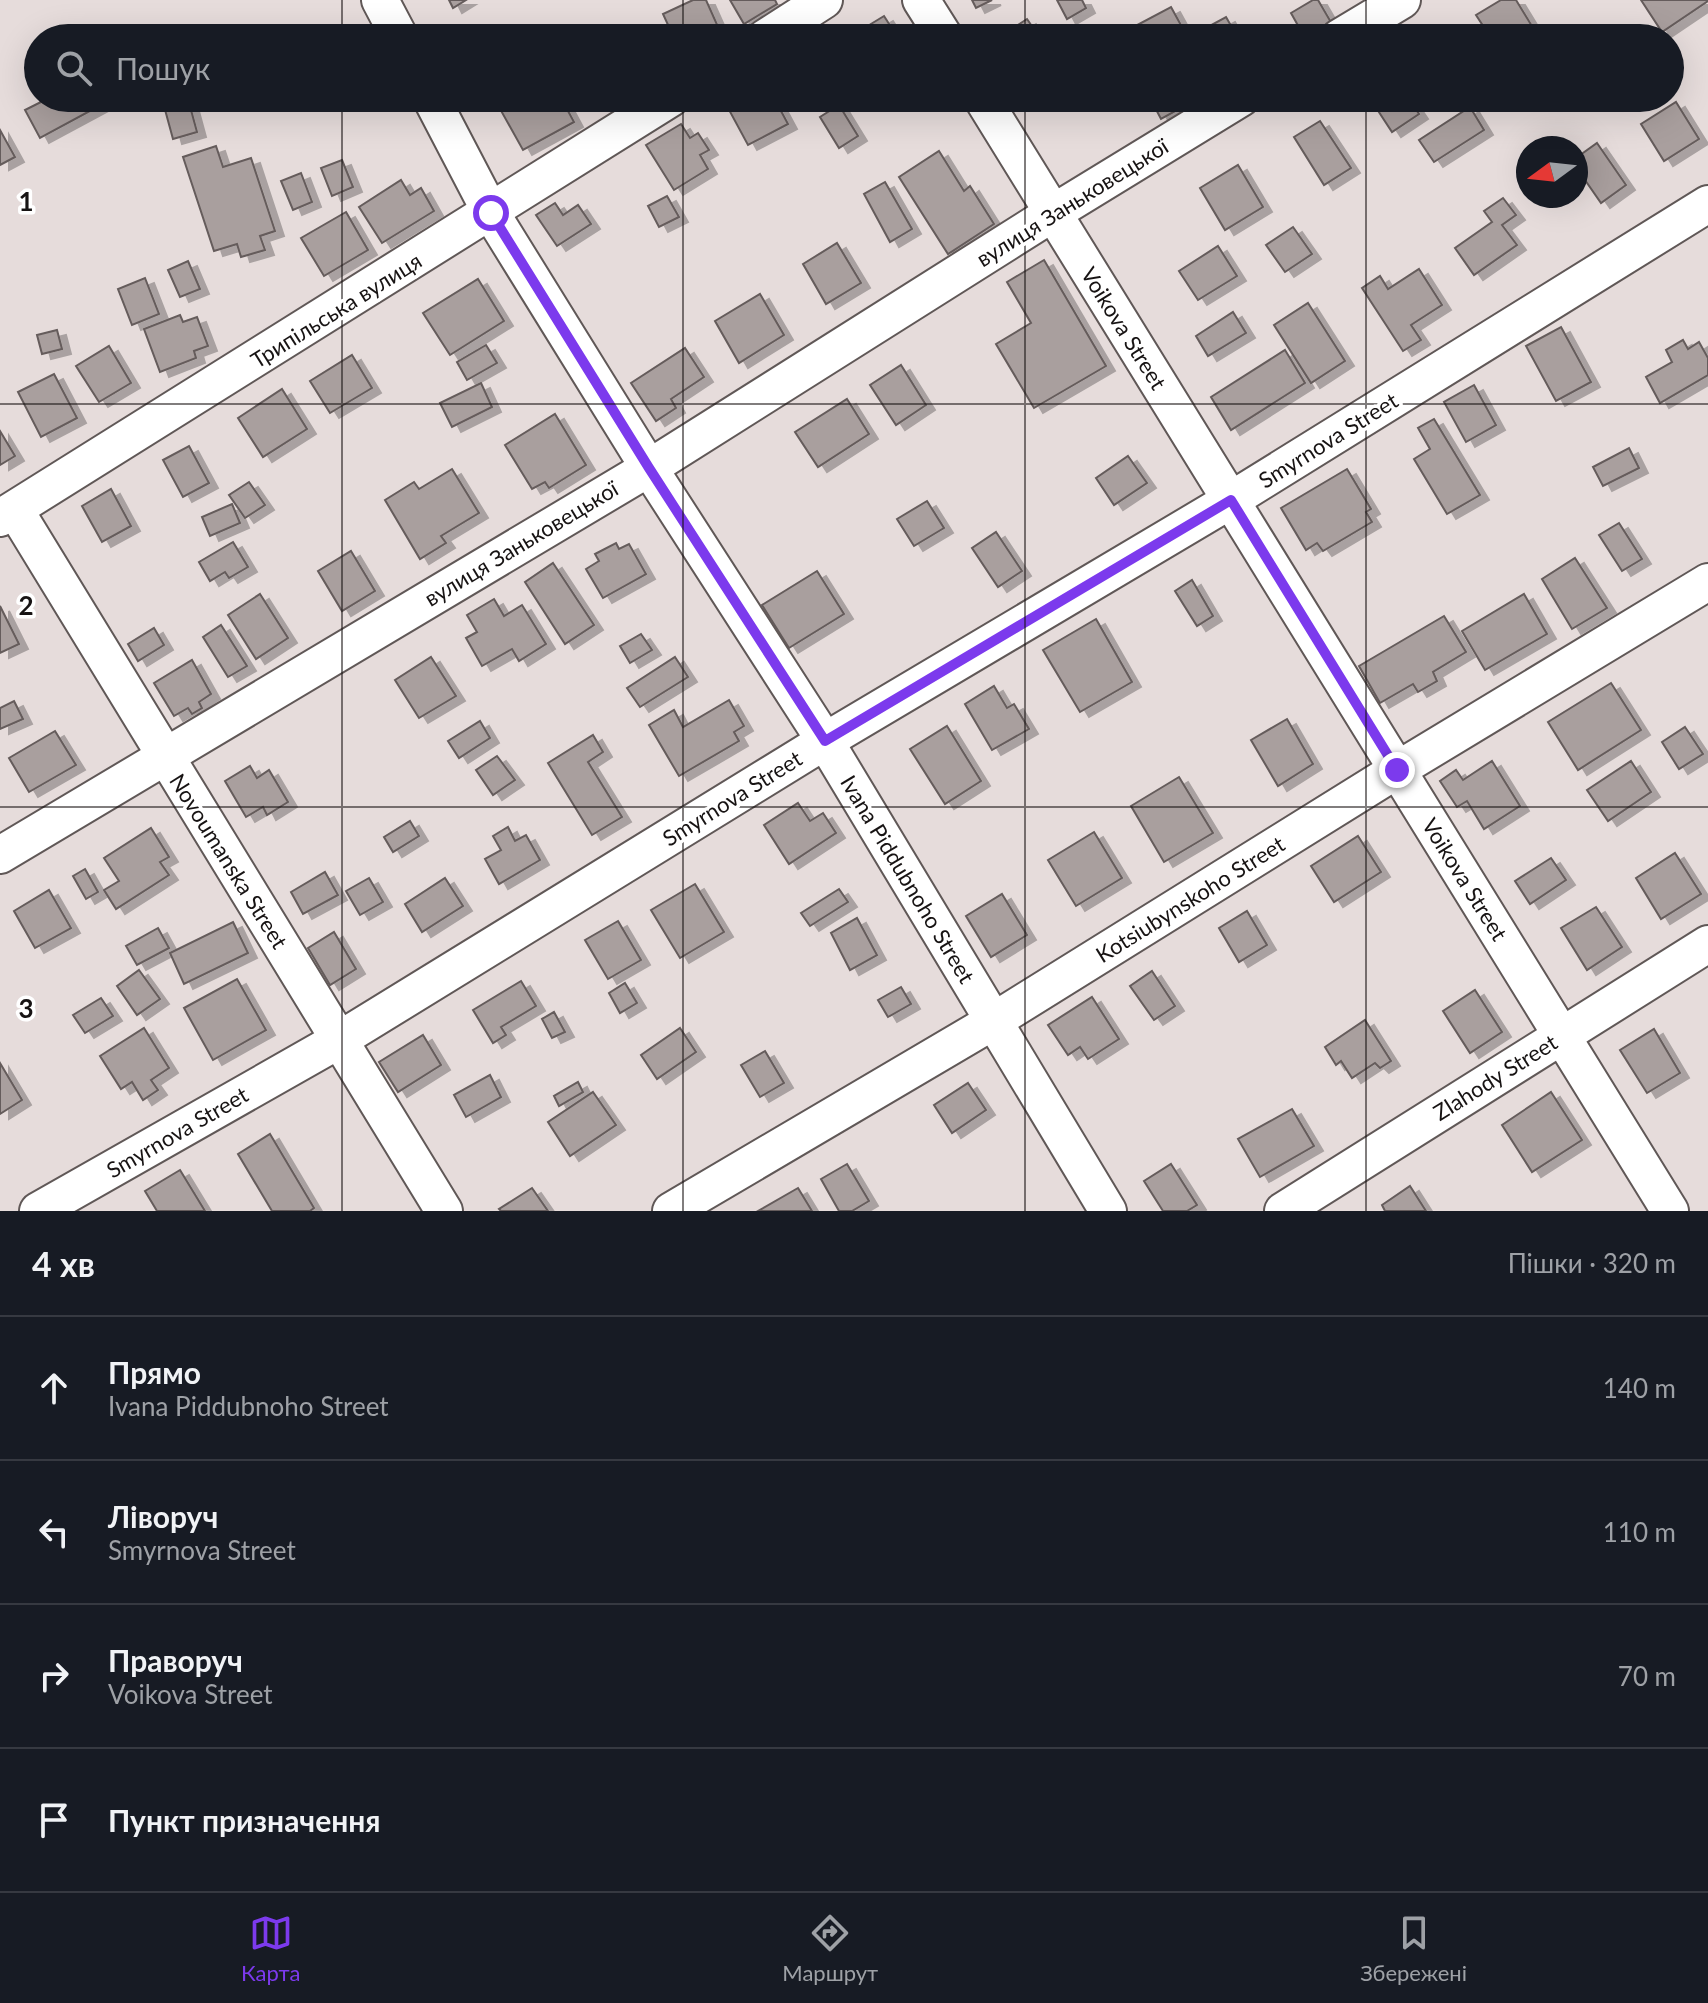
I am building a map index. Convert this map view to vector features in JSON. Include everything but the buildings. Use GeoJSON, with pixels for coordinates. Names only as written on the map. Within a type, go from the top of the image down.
{"type":"FeatureCollection","features":[{"type":"Feature","properties":{"kind":"street"},"geometry":{"type":"LineString","coordinates":[[380,0],[393,24]]}},
{"type":"Feature","properties":{"kind":"street"},"geometry":{"type":"LineString","coordinates":[[787,24],[824,0]]}},
{"type":"Feature","properties":{"kind":"street"},"geometry":{"type":"LineString","coordinates":[[921,0],[936,24]]}},
{"type":"Feature","properties":{"kind":"street"},"geometry":{"type":"LineString","coordinates":[[1362,24],[1402,0]]}},
{"type":"Feature","properties":{"kind":"street","name":"Ivana Piddubnoho Street"},"geometry":{"type":"LineString","coordinates":[[438,112],[491,213],[649,468],[825,741],[1108,1211]]}},
{"type":"Feature","properties":{"kind":"street","name":"Трипільська вулиця"},"geometry":{"type":"LineString","coordinates":[[7,514],[649,112]]}},
{"type":"Feature","properties":{"kind":"street","name":"Voikova Street"},"geometry":{"type":"LineString","coordinates":[[991,112],[1670,1211]]}},
{"type":"Feature","properties":{"kind":"street","name":"вулиця Заньковецької"},"geometry":{"type":"LineString","coordinates":[[0,855],[649,468],[1218,112]]}},
{"type":"Feature","properties":{"kind":"street","name":"Smyrnova Street"},"geometry":{"type":"LineString","coordinates":[[38,1211],[339,1040],[825,741],[1231,500],[1708,204]]}},
{"type":"Feature","properties":{"kind":"street","name":"Novoumanska Street"},"geometry":{"type":"LineString","coordinates":[[7,514],[164,755],[444,1211]]}},
{"type":"Feature","properties":{"kind":"street","name":"Kotsiubynskoho Street"},"geometry":{"type":"LineString","coordinates":[[671,1211],[992,1022],[1397,770],[1708,582]]}},
{"type":"Feature","properties":{"kind":"street","name":"Zlahody Street"},"geometry":{"type":"LineString","coordinates":[[1283,1211],[1708,944]]}},
{"type":"Feature","properties":{"kind":"route"},"geometry":{"type":"LineString","coordinates":[[491,213],[649,468],[825,741],[1231,500],[1397,770]]}}]}
